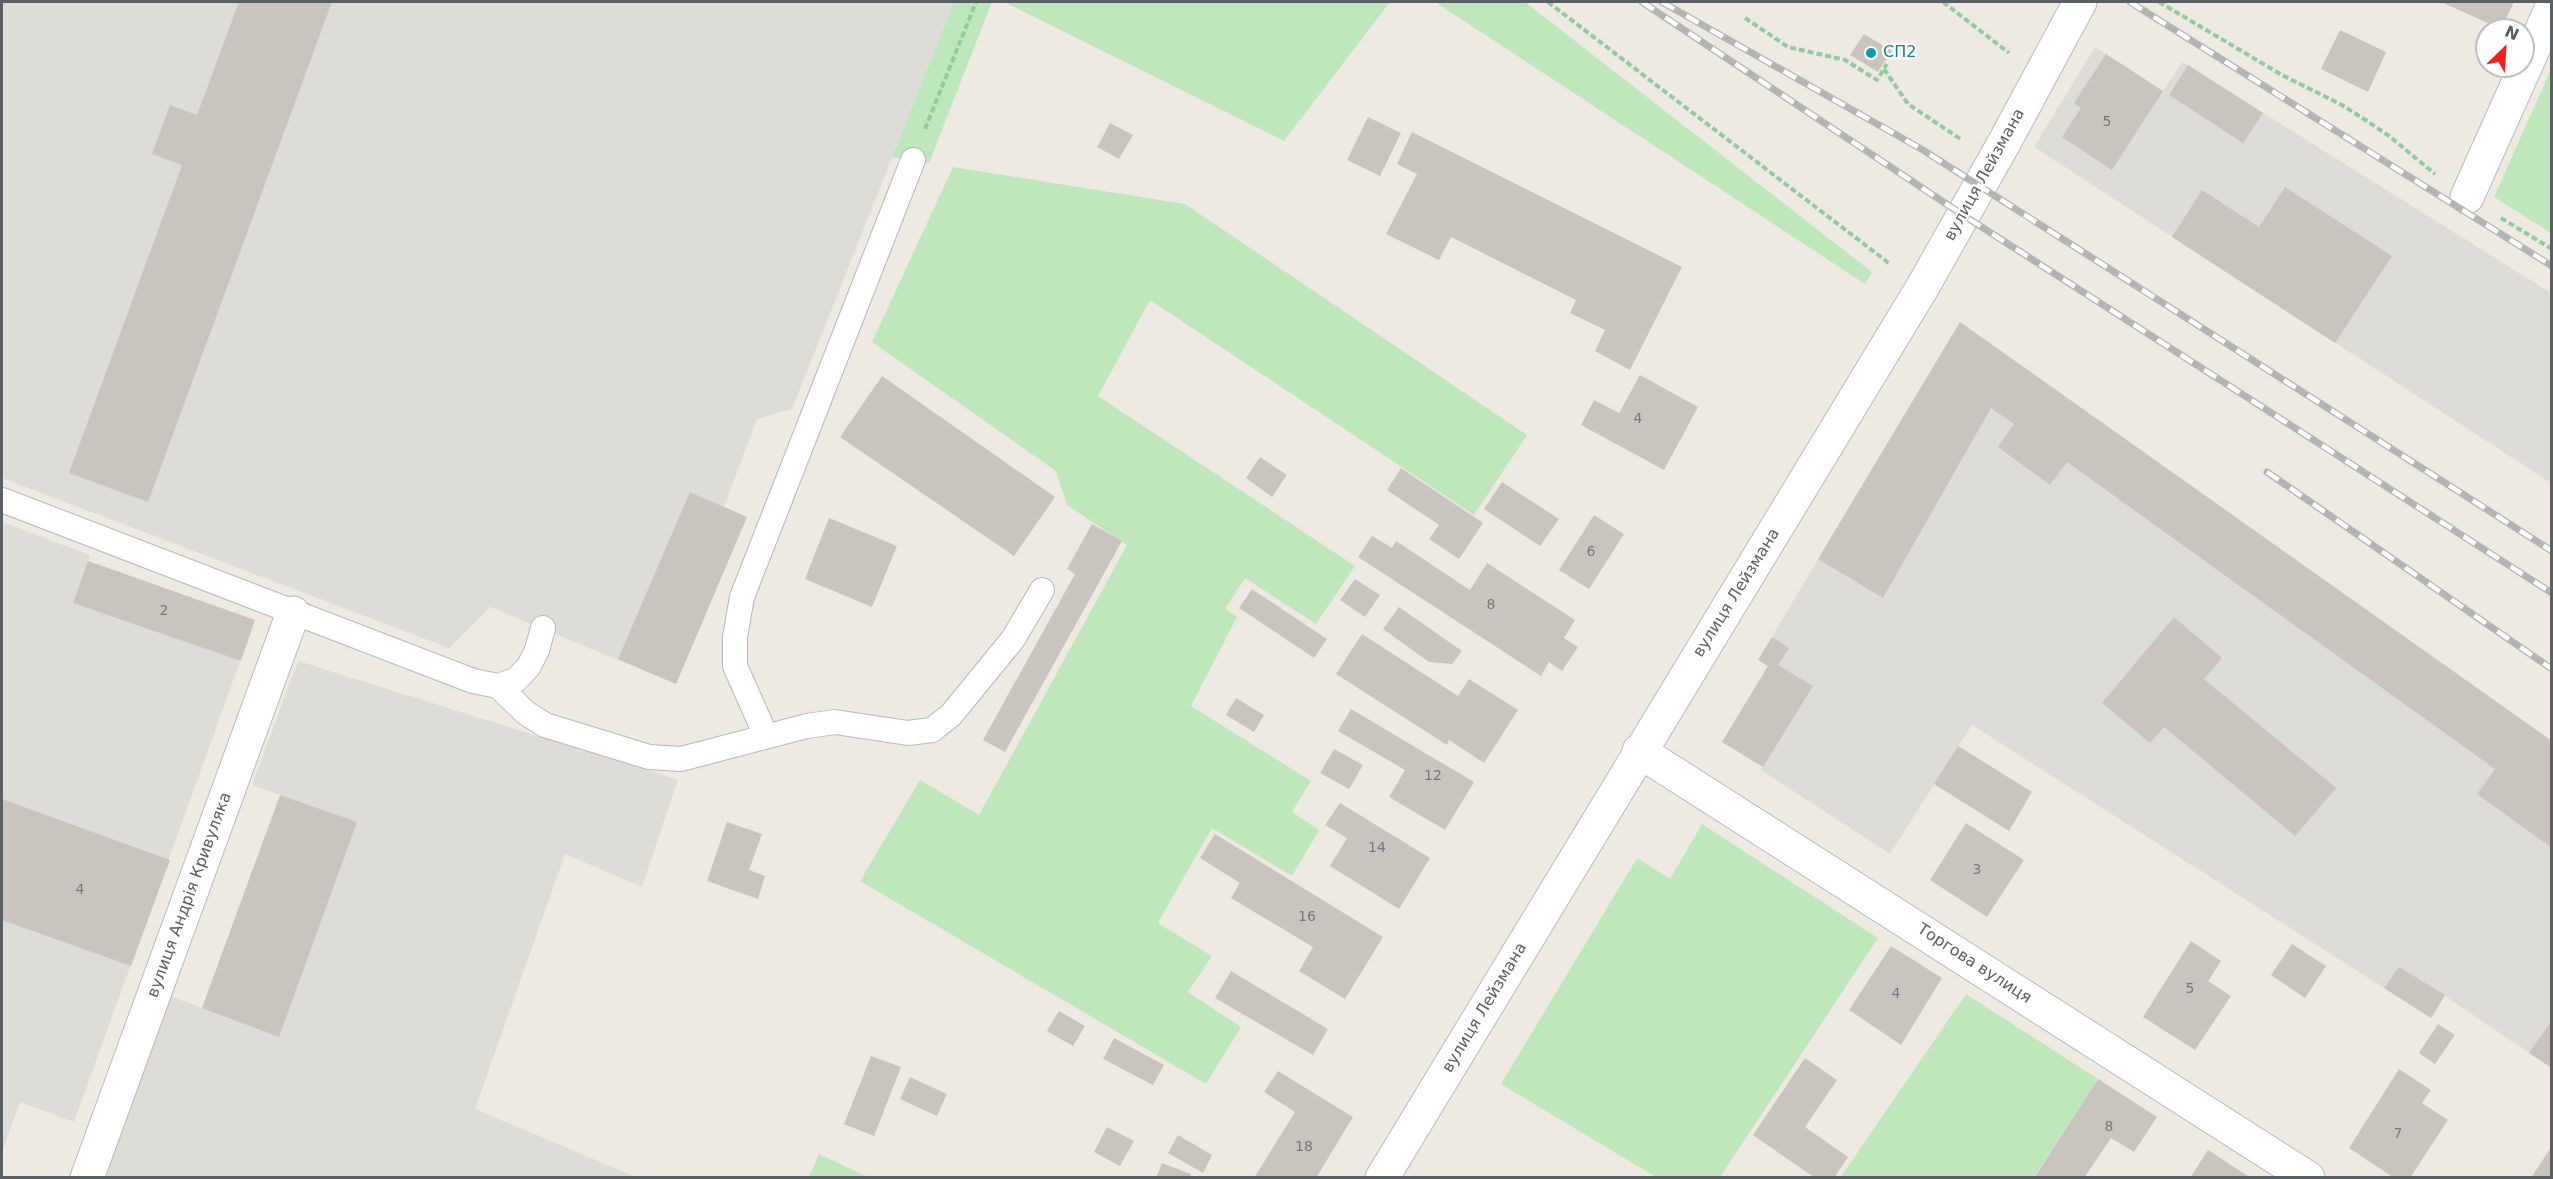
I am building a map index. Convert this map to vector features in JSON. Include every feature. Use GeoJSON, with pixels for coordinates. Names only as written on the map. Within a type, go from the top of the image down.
{"type":"FeatureCollection","features":[{"type":"Feature","properties":{"kind":"street","name":"вулиця Лейзмана"},"geometry":{"type":"LineString","coordinates":[[1382,1178],[1922,288],[2080,2]]}},
{"type":"Feature","properties":{"kind":"street"},"geometry":{"type":"LineString","coordinates":[[2467,197],[2552,7]]}},
{"type":"Feature","properties":{"kind":"street","name":"вулиця Андрія Кривуляка"},"geometry":{"type":"LineString","coordinates":[[87,1178],[293,613]]}},
{"type":"Feature","properties":{"kind":"street","name":"Торгова вулиця"},"geometry":{"type":"LineString","coordinates":[[1639,751],[2308,1178]]}},
{"type":"Feature","properties":{"kind":"lane"},"geometry":{"type":"LineString","coordinates":[[766,736],[735,666],[735,637],[742,597],[913,160]]}},
{"type":"Feature","properties":{"kind":"lane"},"geometry":{"type":"LineString","coordinates":[[2,500],[473,681],[498,686],[516,680],[529,666],[537,650],[543,628]]}},
{"type":"Feature","properties":{"kind":"lane"},"geometry":{"type":"LineString","coordinates":[[498,686],[526,714],[545,724],[649,757],[681,759],[766,736],[835,722],[908,734],[932,730],[951,715],[1014,639],[1042,590]]}},
{"type":"Feature","properties":{"kind":"path"},"geometry":{"type":"LineString","coordinates":[[913,160],[976,2]]}},
{"type":"Feature","properties":{"kind":"path"},"geometry":{"type":"LineString","coordinates":[[1548,2],[1922,288]]}},
{"type":"Feature","properties":{"kind":"path"},"geometry":{"type":"LineString","coordinates":[[1943,2],[2040,77]]}},
{"type":"Feature","properties":{"kind":"path"},"geometry":{"type":"LineString","coordinates":[[2159,2],[2282,75],[2342,105],[2367,121],[2467,197],[2552,249]]}},
{"type":"Feature","properties":{"kind":"path"},"geometry":{"type":"LineString","coordinates":[[1745,18],[1788,46],[1845,60],[1877,80],[1887,64]]}},
{"type":"Feature","properties":{"kind":"path"},"geometry":{"type":"LineString","coordinates":[[1884,69],[1908,104],[1994,161]]}},
{"type":"Feature","properties":{"kind":"shaded area"},"geometry":{"type":"Polygon","coordinates":[[[2,2],[954,2],[792,409],[757,419],[724,507],[747,517],[676,684],[490,607],[449,648],[2,478],[2,2]]]}},
{"type":"Feature","properties":{"kind":"shaded area"},"geometry":{"type":"Polygon","coordinates":[[[2095,47],[2163,91],[2182,62],[2551,293],[2551,483],[2034,147],[2095,47]]]}},
{"type":"Feature","properties":{"kind":"shaded area"},"geometry":{"type":"Polygon","coordinates":[[[1960,322],[2551,741],[2551,1068],[2445,996],[2431,1018],[1972,725],[1890,854],[1761,770],[1763,767],[1722,742],[1768,666],[1758,660],[1960,322]]]}},
{"type":"Feature","properties":{"kind":"shaded area"},"geometry":{"type":"Polygon","coordinates":[[[2,522],[90,555],[88,561],[255,620],[74,1122],[20,1102],[2,1152],[2,522]]]}},
{"type":"Feature","properties":{"kind":"shaded area"},"geometry":{"type":"Polygon","coordinates":[[[298,661],[678,780],[642,887],[565,854],[475,1109],[636,1177],[105,1178],[171,996],[202,1008],[280,795],[252,785],[298,661]]]}},
{"type":"Feature","properties":{"kind":"green space"},"geometry":{"type":"Polygon","coordinates":[[[954,2],[992,2],[929,163],[892,157],[954,2]]]}},
{"type":"Feature","properties":{"kind":"green space"},"geometry":{"type":"Polygon","coordinates":[[[1004,2],[1390,2],[1284,141],[1004,2]]]}},
{"type":"Feature","properties":{"kind":"green space"},"geometry":{"type":"Polygon","coordinates":[[[1435,2],[1525,2],[1872,272],[1865,284],[1435,2]]]}},
{"type":"Feature","properties":{"kind":"green space"},"geometry":{"type":"Polygon","coordinates":[[[2551,69],[2552,233],[2494,197],[2551,69]]]}},
{"type":"Feature","properties":{"kind":"green space"},"geometry":{"type":"Polygon","coordinates":[[[953,167],[1185,204],[1527,435],[1474,515],[1150,300],[1098,396],[1355,566],[1316,624],[1245,578],[1225,609],[1237,617],[1191,706],[1311,781],[1292,812],[1319,830],[1292,876],[1212,828],[1158,923],[1212,956],[1188,992],[1241,1027],[1206,1084],[860,881],[920,780],[979,815],[1127,545],[1067,505],[1056,471],[872,342],[953,167]]]}},
{"type":"Feature","properties":{"kind":"green space"},"geometry":{"type":"Polygon","coordinates":[[[1702,824],[1878,938],[1720,1177],[1656,1177],[1501,1084],[1637,858],[1670,879],[1702,824]]]}},
{"type":"Feature","properties":{"kind":"green space"},"geometry":{"type":"Polygon","coordinates":[[[1966,994],[2098,1079],[2034,1177],[1840,1178],[1966,994]]]}},
{"type":"Feature","properties":{"kind":"green space"},"geometry":{"type":"Polygon","coordinates":[[[819,1154],[868,1177],[809,1177],[819,1154]]]}},
{"type":"Feature","properties":{"kind":"building"},"geometry":{"type":"Polygon","coordinates":[[[239,2],[332,2],[148,502],[69,473],[182,165],[152,154],[170,105],[197,115],[239,2]]]}},
{"type":"Feature","properties":{"kind":"building"},"geometry":{"type":"Polygon","coordinates":[[[2441,2],[2514,2],[2506,18],[2477,18],[2441,2]]]}},
{"type":"Feature","properties":{"kind":"building"},"geometry":{"type":"Polygon","coordinates":[[[2340,30],[2386,52],[2368,92],[2321,69],[2340,30]]]}},
{"type":"Feature","properties":{"kind":"building","name":"СП2"},"geometry":{"type":"Polygon","coordinates":[[[1864,34],[1892,51],[1878,72],[1850,55],[1864,34]]]}},
{"type":"Feature","properties":{"kind":"building"},"geometry":{"type":"Polygon","coordinates":[[[2106,54],[2163,91],[2112,170],[2062,137],[2081,108],[2074,103],[2106,54]]]}},
{"type":"Feature","properties":{"kind":"building"},"geometry":{"type":"Polygon","coordinates":[[[2188,65],[2263,113],[2243,143],[2169,95],[2188,65]]]}},
{"type":"Feature","properties":{"kind":"building"},"geometry":{"type":"Polygon","coordinates":[[[1368,117],[1401,133],[1380,176],[1347,160],[1368,117]]]}},
{"type":"Feature","properties":{"kind":"building"},"geometry":{"type":"Polygon","coordinates":[[[1110,123],[1133,135],[1119,159],[1097,147],[1110,123]]]}},
{"type":"Feature","properties":{"kind":"building"},"geometry":{"type":"Polygon","coordinates":[[[1412,132],[1682,267],[1630,370],[1595,351],[1605,330],[1570,313],[1576,300],[1451,237],[1439,260],[1386,234],[1417,174],[1397,164],[1412,132]]]}},
{"type":"Feature","properties":{"kind":"building"},"geometry":{"type":"Polygon","coordinates":[[[2285,187],[2392,256],[2335,343],[2172,237],[2202,190],[2259,227],[2285,187]]]}},
{"type":"Feature","properties":{"kind":"building"},"geometry":{"type":"Polygon","coordinates":[[[1960,322],[2552,741],[2552,848],[2477,794],[2495,769],[2067,462],[2050,485],[1998,447],[2014,424],[1991,408],[1883,598],[1818,559],[1960,322]]]}},
{"type":"Feature","properties":{"kind":"building"},"geometry":{"type":"Polygon","coordinates":[[[1640,375],[1698,407],[1664,470],[1581,425],[1594,400],[1619,413],[1640,375]]]}},
{"type":"Feature","properties":{"kind":"building"},"geometry":{"type":"Polygon","coordinates":[[[882,376],[1055,497],[1014,556],[840,437],[882,376]]]}},
{"type":"Feature","properties":{"kind":"building"},"geometry":{"type":"Polygon","coordinates":[[[1260,457],[1287,475],[1272,497],[1246,478],[1260,457]]]}},
{"type":"Feature","properties":{"kind":"building"},"geometry":{"type":"Polygon","coordinates":[[[1401,468],[1483,523],[1459,559],[1429,539],[1439,525],[1387,490],[1401,468]]]}},
{"type":"Feature","properties":{"kind":"building"},"geometry":{"type":"Polygon","coordinates":[[[1502,482],[1559,519],[1540,546],[1484,509],[1502,482]]]}},
{"type":"Feature","properties":{"kind":"building"},"geometry":{"type":"Polygon","coordinates":[[[690,492],[747,517],[676,684],[618,659],[690,492]]]}},
{"type":"Feature","properties":{"kind":"building"},"geometry":{"type":"Polygon","coordinates":[[[1594,515],[1624,534],[1589,589],[1559,570],[1594,515]]]}},
{"type":"Feature","properties":{"kind":"building"},"geometry":{"type":"Polygon","coordinates":[[[829,518],[897,546],[872,607],[805,579],[829,518]]]}},
{"type":"Feature","properties":{"kind":"building"},"geometry":{"type":"Polygon","coordinates":[[[1092,524],[1122,541],[1005,752],[983,740],[1075,574],[1067,569],[1092,524]]]}},
{"type":"Feature","properties":{"kind":"building"},"geometry":{"type":"Polygon","coordinates":[[[1372,536],[1392,548],[1396,541],[1470,590],[1487,563],[1575,620],[1564,638],[1578,647],[1562,671],[1549,662],[1541,676],[1358,557],[1372,536]]]}},
{"type":"Feature","properties":{"kind":"building"},"geometry":{"type":"Polygon","coordinates":[[[88,561],[255,620],[241,661],[73,603],[88,561]]]}},
{"type":"Feature","properties":{"kind":"building"},"geometry":{"type":"Polygon","coordinates":[[[1355,579],[1380,595],[1365,617],[1340,600],[1355,579]]]}},
{"type":"Feature","properties":{"kind":"building"},"geometry":{"type":"Polygon","coordinates":[[[1252,589],[1327,639],[1314,658],[1239,608],[1252,589]]]}},
{"type":"Feature","properties":{"kind":"building"},"geometry":{"type":"Polygon","coordinates":[[[1399,607],[1462,651],[1452,664],[1429,662],[1383,629],[1399,607]]]}},
{"type":"Feature","properties":{"kind":"building"},"geometry":{"type":"Polygon","coordinates":[[[2174,617],[2222,658],[2204,679],[2336,788],[2295,836],[2164,727],[2150,743],[2102,703],[2174,617]]]}},
{"type":"Feature","properties":{"kind":"building"},"geometry":{"type":"Polygon","coordinates":[[[1362,634],[1458,696],[1469,679],[1518,710],[1484,763],[1449,740],[1447,745],[1336,674],[1362,634]]]}},
{"type":"Feature","properties":{"kind":"building"},"geometry":{"type":"Polygon","coordinates":[[[1772,637],[1789,648],[1778,665],[1813,686],[1763,767],[1722,742],[1768,666],[1758,660],[1772,637]]]}},
{"type":"Feature","properties":{"kind":"building"},"geometry":{"type":"Polygon","coordinates":[[[1236,698],[1264,715],[1254,732],[1226,715],[1236,698]]]}},
{"type":"Feature","properties":{"kind":"building"},"geometry":{"type":"Polygon","coordinates":[[[1351,709],[1474,782],[1445,830],[1389,797],[1405,770],[1338,731],[1351,709]]]}},
{"type":"Feature","properties":{"kind":"building"},"geometry":{"type":"Polygon","coordinates":[[[1958,746],[2032,792],[2009,831],[1934,784],[1958,746]]]}},
{"type":"Feature","properties":{"kind":"building"},"geometry":{"type":"Polygon","coordinates":[[[1334,749],[1363,765],[1349,789],[1320,773],[1334,749]]]}},
{"type":"Feature","properties":{"kind":"building"},"geometry":{"type":"Polygon","coordinates":[[[280,795],[357,822],[279,1037],[202,1008],[280,795]]]}},
{"type":"Feature","properties":{"kind":"building"},"geometry":{"type":"Polygon","coordinates":[[[2,799],[170,860],[131,966],[2,920],[2,799]]]}},
{"type":"Feature","properties":{"kind":"building"},"geometry":{"type":"Polygon","coordinates":[[[1340,803],[1430,858],[1399,909],[1330,866],[1347,838],[1325,825],[1340,803]]]}},
{"type":"Feature","properties":{"kind":"building"},"geometry":{"type":"Polygon","coordinates":[[[727,822],[762,834],[749,870],[765,876],[758,899],[707,881],[727,822]]]}},
{"type":"Feature","properties":{"kind":"building"},"geometry":{"type":"Polygon","coordinates":[[[1966,823],[2024,860],[1987,917],[1930,880],[1966,823]]]}},
{"type":"Feature","properties":{"kind":"building"},"geometry":{"type":"Polygon","coordinates":[[[1215,834],[1383,937],[1345,999],[1299,971],[1313,947],[1231,898],[1240,883],[1200,858],[1215,834]]]}},
{"type":"Feature","properties":{"kind":"building"},"geometry":{"type":"Polygon","coordinates":[[[2191,941],[2221,961],[2208,981],[2231,996],[2195,1050],[2143,1017],[2191,941]]]}},
{"type":"Feature","properties":{"kind":"building"},"geometry":{"type":"Polygon","coordinates":[[[2292,944],[2326,966],[2305,998],[2271,975],[2292,944]]]}},
{"type":"Feature","properties":{"kind":"building"},"geometry":{"type":"Polygon","coordinates":[[[1891,946],[1942,978],[1901,1045],[1849,1010],[1891,946]]]}},
{"type":"Feature","properties":{"kind":"building"},"geometry":{"type":"Polygon","coordinates":[[[2399,967],[2445,995],[2431,1018],[2384,988],[2399,967]]]}},
{"type":"Feature","properties":{"kind":"building"},"geometry":{"type":"Polygon","coordinates":[[[1231,971],[1328,1029],[1313,1055],[1215,998],[1231,971]]]}},
{"type":"Feature","properties":{"kind":"building"},"geometry":{"type":"Polygon","coordinates":[[[1059,1011],[1085,1026],[1073,1046],[1047,1031],[1059,1011]]]}},
{"type":"Feature","properties":{"kind":"building"},"geometry":{"type":"Polygon","coordinates":[[[2552,1020],[2552,1068],[2529,1053],[2552,1020]]]}},
{"type":"Feature","properties":{"kind":"building"},"geometry":{"type":"Polygon","coordinates":[[[2438,1024],[2455,1035],[2435,1064],[2419,1053],[2438,1024]]]}},
{"type":"Feature","properties":{"kind":"building"},"geometry":{"type":"Polygon","coordinates":[[[1114,1038],[1164,1065],[1153,1085],[1103,1059],[1114,1038]]]}},
{"type":"Feature","properties":{"kind":"building"},"geometry":{"type":"Polygon","coordinates":[[[871,1056],[901,1067],[874,1136],[844,1124],[871,1056]]]}},
{"type":"Feature","properties":{"kind":"building"},"geometry":{"type":"Polygon","coordinates":[[[1805,1058],[1837,1080],[1805,1127],[1848,1157],[1834,1178],[1815,1178],[1753,1135],[1805,1058]]]}},
{"type":"Feature","properties":{"kind":"building"},"geometry":{"type":"Polygon","coordinates":[[[2399,1069],[2431,1090],[2422,1103],[2448,1120],[2410,1178],[2394,1178],[2349,1148],[2399,1069]]]}},
{"type":"Feature","properties":{"kind":"building"},"geometry":{"type":"Polygon","coordinates":[[[1278,1071],[1353,1117],[1316,1178],[1254,1178],[1295,1112],[1264,1092],[1278,1071]]]}},
{"type":"Feature","properties":{"kind":"building"},"geometry":{"type":"Polygon","coordinates":[[[910,1077],[947,1094],[937,1116],[900,1099],[910,1077]]]}},
{"type":"Feature","properties":{"kind":"building"},"geometry":{"type":"Polygon","coordinates":[[[2098,1079],[2157,1117],[2134,1152],[2111,1138],[2084,1178],[2034,1178],[2098,1079]]]}},
{"type":"Feature","properties":{"kind":"building"},"geometry":{"type":"Polygon","coordinates":[[[1107,1127],[1134,1141],[1120,1166],[1094,1152],[1107,1127]]]}},
{"type":"Feature","properties":{"kind":"building"},"geometry":{"type":"Polygon","coordinates":[[[1178,1135],[1212,1155],[1203,1173],[1168,1153],[1178,1135]]]}},
{"type":"Feature","properties":{"kind":"building"},"geometry":{"type":"Polygon","coordinates":[[[2552,1146],[2552,1178],[2531,1178],[2552,1146]]]}},
{"type":"Feature","properties":{"kind":"building"},"geometry":{"type":"Polygon","coordinates":[[[2208,1150],[2251,1178],[2190,1178],[2208,1150]]]}},
{"type":"Feature","properties":{"kind":"building"},"geometry":{"type":"Polygon","coordinates":[[[1162,1163],[1191,1174],[1190,1178],[1156,1178],[1162,1163]]]}},
{"type":"Feature","properties":{"kind":"railway"},"geometry":{"type":"LineString","coordinates":[[1642,2],[1963,215],[2552,593]]}},
{"type":"Feature","properties":{"kind":"railway"},"geometry":{"type":"LineString","coordinates":[[1662,2],[1923,150],[2552,551]]}},
{"type":"Feature","properties":{"kind":"railway"},"geometry":{"type":"LineString","coordinates":[[2130,2],[2552,266]]}},
{"type":"Feature","properties":{"kind":"railway"},"geometry":{"type":"LineString","coordinates":[[2267,472],[2552,669]]}},
{"type":"Feature","properties":{"kind":"place","name":"СП2"},"geometry":{"type":"Point","coordinates":[1871,53]}}]}
